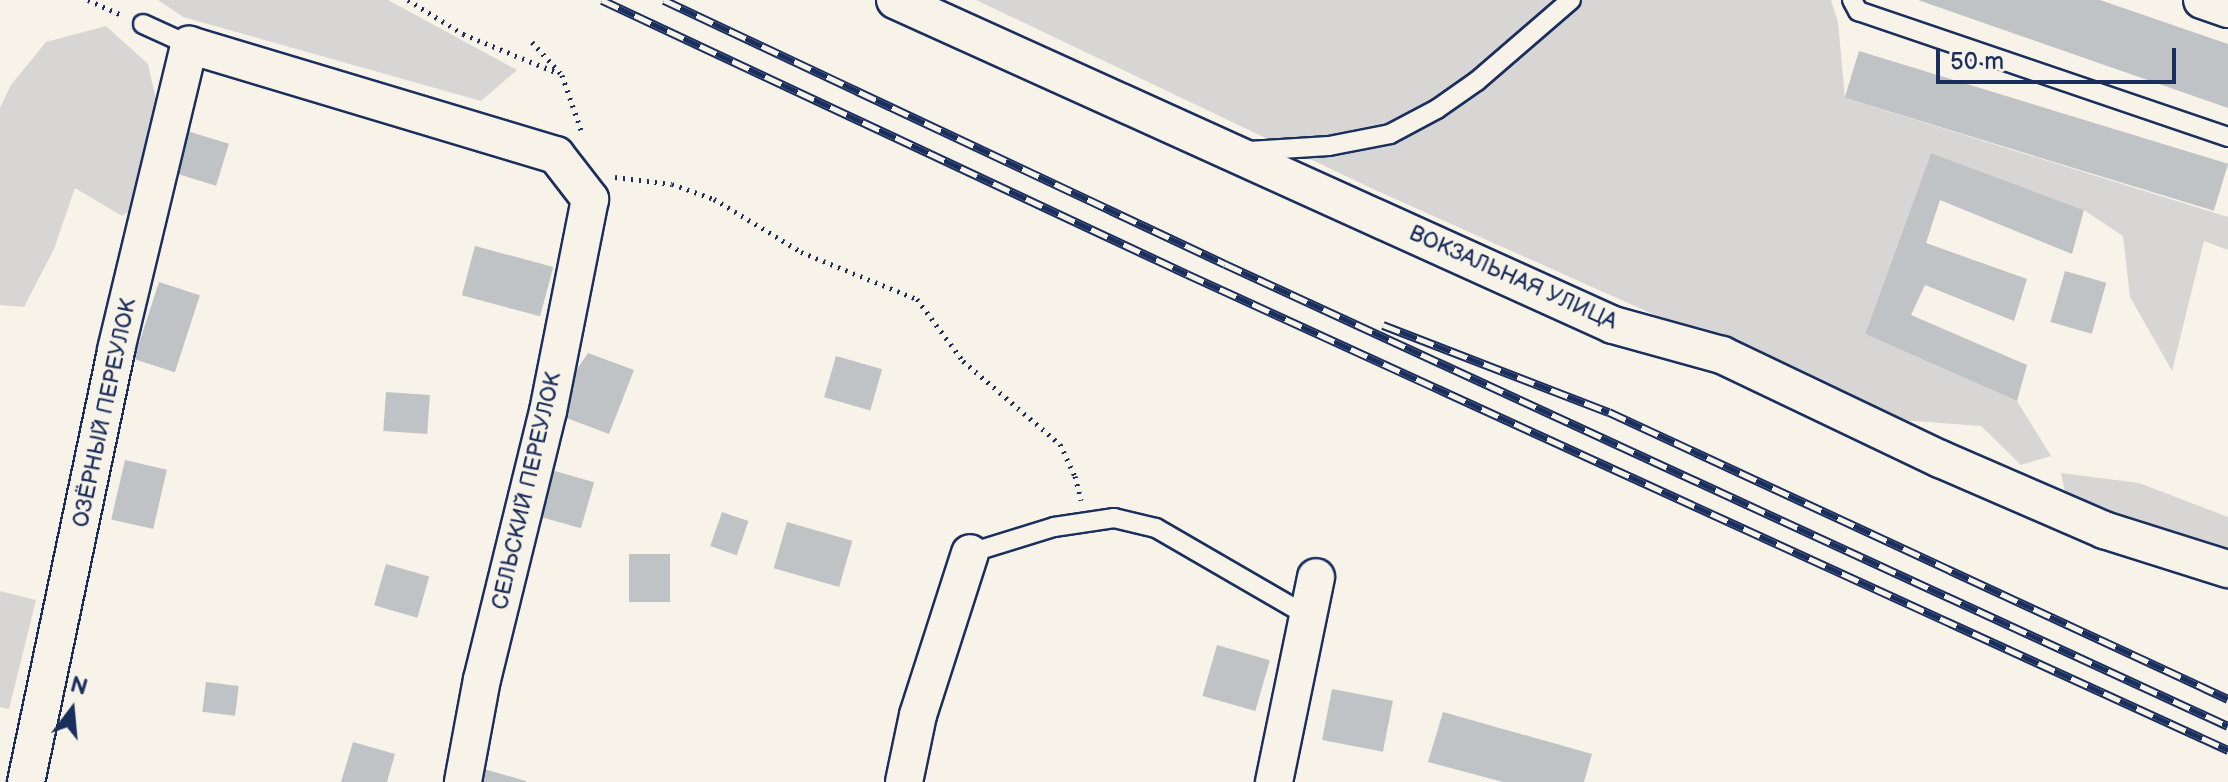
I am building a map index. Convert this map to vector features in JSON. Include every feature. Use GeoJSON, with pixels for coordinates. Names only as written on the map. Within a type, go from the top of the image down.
{"type":"FeatureCollection","features":[{"type":"Feature","properties":{"kind":"street","name":"ВОКЗАЛЬНАЯ УЛИЦА"},"geometry":{"type":"LineString","coordinates":[[895,0],[1613,325],[1722,355],[1940,459],[2091,524],[2228,569]]}},
{"type":"Feature","properties":{"kind":"street"},"geometry":{"type":"LineString","coordinates":[[2202,0],[2228,9]]}},
{"type":"Feature","properties":{"kind":"street"},"geometry":{"type":"LineString","coordinates":[[189,45],[556,155],[590,199]]}},
{"type":"Feature","properties":{"kind":"street","name":"ОЗЁРНЫЙ ПЕРЕУЛОК"},"geometry":{"type":"LineString","coordinates":[[26,782],[116,350],[189,45]]}},
{"type":"Feature","properties":{"kind":"street","name":"СЕЛЬСКИЙ ПЕРЕУЛОК"},"geometry":{"type":"LineString","coordinates":[[463,782],[482,679],[548,411],[590,199]]}},
{"type":"Feature","properties":{"kind":"street"},"geometry":{"type":"LineString","coordinates":[[904,782],[918,715],[970,553]]}},
{"type":"Feature","properties":{"kind":"street"},"geometry":{"type":"LineString","coordinates":[[1274,782],[1316,577]]}},
{"type":"Feature","properties":{"kind":"lane"},"geometry":{"type":"LineString","coordinates":[[1234,152],[1329,146],[1390,134],[1437,109],[1477,81],[1571,0]]}},
{"type":"Feature","properties":{"kind":"lane"},"geometry":{"type":"LineString","coordinates":[[1852,0],[1858,11],[2228,137]]}},
{"type":"Feature","properties":{"kind":"lane"},"geometry":{"type":"LineString","coordinates":[[143,24],[189,45]]}},
{"type":"Feature","properties":{"kind":"lane"},"geometry":{"type":"LineString","coordinates":[[970,553],[1054,527],[1114,518],[1156,528],[1308,616]]}},
{"type":"Feature","properties":{"kind":"path"},"geometry":{"type":"LineString","coordinates":[[88,0],[143,24]]}},
{"type":"Feature","properties":{"kind":"path"},"geometry":{"type":"LineString","coordinates":[[408,0],[463,34],[562,75]]}},
{"type":"Feature","properties":{"kind":"path"},"geometry":{"type":"LineString","coordinates":[[532,42],[562,75],[582,134]]}},
{"type":"Feature","properties":{"kind":"path"},"geometry":{"type":"LineString","coordinates":[[590,199],[587,173],[672,184],[714,199],[801,252],[917,299],[963,361],[1060,444],[1075,476],[1087,522]]}},
{"type":"Feature","properties":{"kind":"shaded area"},"geometry":{"type":"Polygon","coordinates":[[[158,0],[388,0],[517,70],[481,101],[183,17],[158,0]]]}},
{"type":"Feature","properties":{"kind":"shaded area"},"geometry":{"type":"Polygon","coordinates":[[[976,0],[1831,0],[1838,22],[1845,98],[2228,217],[2228,250],[2204,241],[2172,371],[2130,297],[2123,236],[2084,210],[1931,153],[1865,334],[2017,401],[2051,456],[2021,465],[1981,426],[1887,419],[1373,189],[976,0]]]}},
{"type":"Feature","properties":{"kind":"shaded area"},"geometry":{"type":"Polygon","coordinates":[[[106,26],[148,64],[161,122],[155,194],[122,216],[75,188],[54,249],[24,307],[0,305],[0,108],[11,85],[46,42],[106,26]]]}},
{"type":"Feature","properties":{"kind":"shaded area"},"geometry":{"type":"Polygon","coordinates":[[[2061,473],[2139,483],[2228,517],[2228,562],[2069,513],[2061,473]]]}},
{"type":"Feature","properties":{"kind":"shaded area"},"geometry":{"type":"Polygon","coordinates":[[[0,591],[36,600],[9,709],[0,707],[0,591]]]}},
{"type":"Feature","properties":{"kind":"building"},"geometry":{"type":"Polygon","coordinates":[[[1918,0],[2100,0],[2228,44],[2228,108],[1918,0]]]}},
{"type":"Feature","properties":{"kind":"building"},"geometry":{"type":"Polygon","coordinates":[[[1859,51],[2228,164],[2214,211],[1845,98],[1859,51]]]}},
{"type":"Feature","properties":{"kind":"building"},"geometry":{"type":"Polygon","coordinates":[[[184,130],[229,144],[216,186],[171,172],[184,130]]]}},
{"type":"Feature","properties":{"kind":"building"},"geometry":{"type":"Polygon","coordinates":[[[1931,153],[2084,210],[2072,254],[1940,200],[1926,243],[2027,279],[2014,321],[1925,285],[1911,315],[2027,365],[2017,401],[1865,334],[1931,153]]]}},
{"type":"Feature","properties":{"kind":"building"},"geometry":{"type":"Polygon","coordinates":[[[475,246],[553,267],[540,316],[462,295],[475,246]]]}},
{"type":"Feature","properties":{"kind":"building"},"geometry":{"type":"Polygon","coordinates":[[[2065,271],[2106,283],[2092,334],[2050,322],[2065,271]]]}},
{"type":"Feature","properties":{"kind":"building"},"geometry":{"type":"Polygon","coordinates":[[[159,282],[200,295],[175,372],[134,359],[159,282]]]}},
{"type":"Feature","properties":{"kind":"building"},"geometry":{"type":"Polygon","coordinates":[[[588,353],[634,370],[609,434],[548,411],[588,353]]]}},
{"type":"Feature","properties":{"kind":"building"},"geometry":{"type":"Polygon","coordinates":[[[836,356],[882,369],[870,411],[824,397],[836,356]]]}},
{"type":"Feature","properties":{"kind":"building"},"geometry":{"type":"Polygon","coordinates":[[[386,392],[430,395],[427,434],[383,431],[386,392]]]}},
{"type":"Feature","properties":{"kind":"building"},"geometry":{"type":"Polygon","coordinates":[[[125,460],[167,470],[153,529],[111,519],[125,460]]]}},
{"type":"Feature","properties":{"kind":"building"},"geometry":{"type":"Polygon","coordinates":[[[548,469],[594,482],[581,528],[535,515],[548,469]]]}},
{"type":"Feature","properties":{"kind":"building"},"geometry":{"type":"Polygon","coordinates":[[[722,512],[748,521],[737,555],[710,546],[722,512]]]}},
{"type":"Feature","properties":{"kind":"building"},"geometry":{"type":"Polygon","coordinates":[[[787,522],[852,541],[839,587],[774,568],[787,522]]]}},
{"type":"Feature","properties":{"kind":"building"},"geometry":{"type":"Polygon","coordinates":[[[629,554],[670,554],[670,602],[629,602],[629,554]]]}},
{"type":"Feature","properties":{"kind":"building"},"geometry":{"type":"Polygon","coordinates":[[[386,564],[429,576],[417,618],[374,605],[386,564]]]}},
{"type":"Feature","properties":{"kind":"building"},"geometry":{"type":"Polygon","coordinates":[[[1217,645],[1270,660],[1255,711],[1202,696],[1217,645]]]}},
{"type":"Feature","properties":{"kind":"building"},"geometry":{"type":"Polygon","coordinates":[[[206,682],[239,686],[235,716],[202,712],[206,682]]]}},
{"type":"Feature","properties":{"kind":"building"},"geometry":{"type":"Polygon","coordinates":[[[1332,689],[1393,701],[1383,752],[1322,740],[1332,689]]]}},
{"type":"Feature","properties":{"kind":"building"},"geometry":{"type":"Polygon","coordinates":[[[1443,712],[1592,754],[1584,782],[1503,782],[1428,762],[1443,712]]]}},
{"type":"Feature","properties":{"kind":"building"},"geometry":{"type":"Polygon","coordinates":[[[353,742],[395,754],[387,782],[341,782],[353,742]]]}},
{"type":"Feature","properties":{"kind":"building"},"geometry":{"type":"Polygon","coordinates":[[[484,769],[526,781],[526,782],[480,782],[484,769]]]}},
{"type":"Feature","properties":{"kind":"railway"},"geometry":{"type":"LineString","coordinates":[[602,0],[1187,274],[2228,750]]}},
{"type":"Feature","properties":{"kind":"railway"},"geometry":{"type":"LineString","coordinates":[[664,0],[1225,264],[2228,726]]}},
{"type":"Feature","properties":{"kind":"railway"},"geometry":{"type":"LineString","coordinates":[[1383,325],[1609,412],[2228,699]]}}]}
